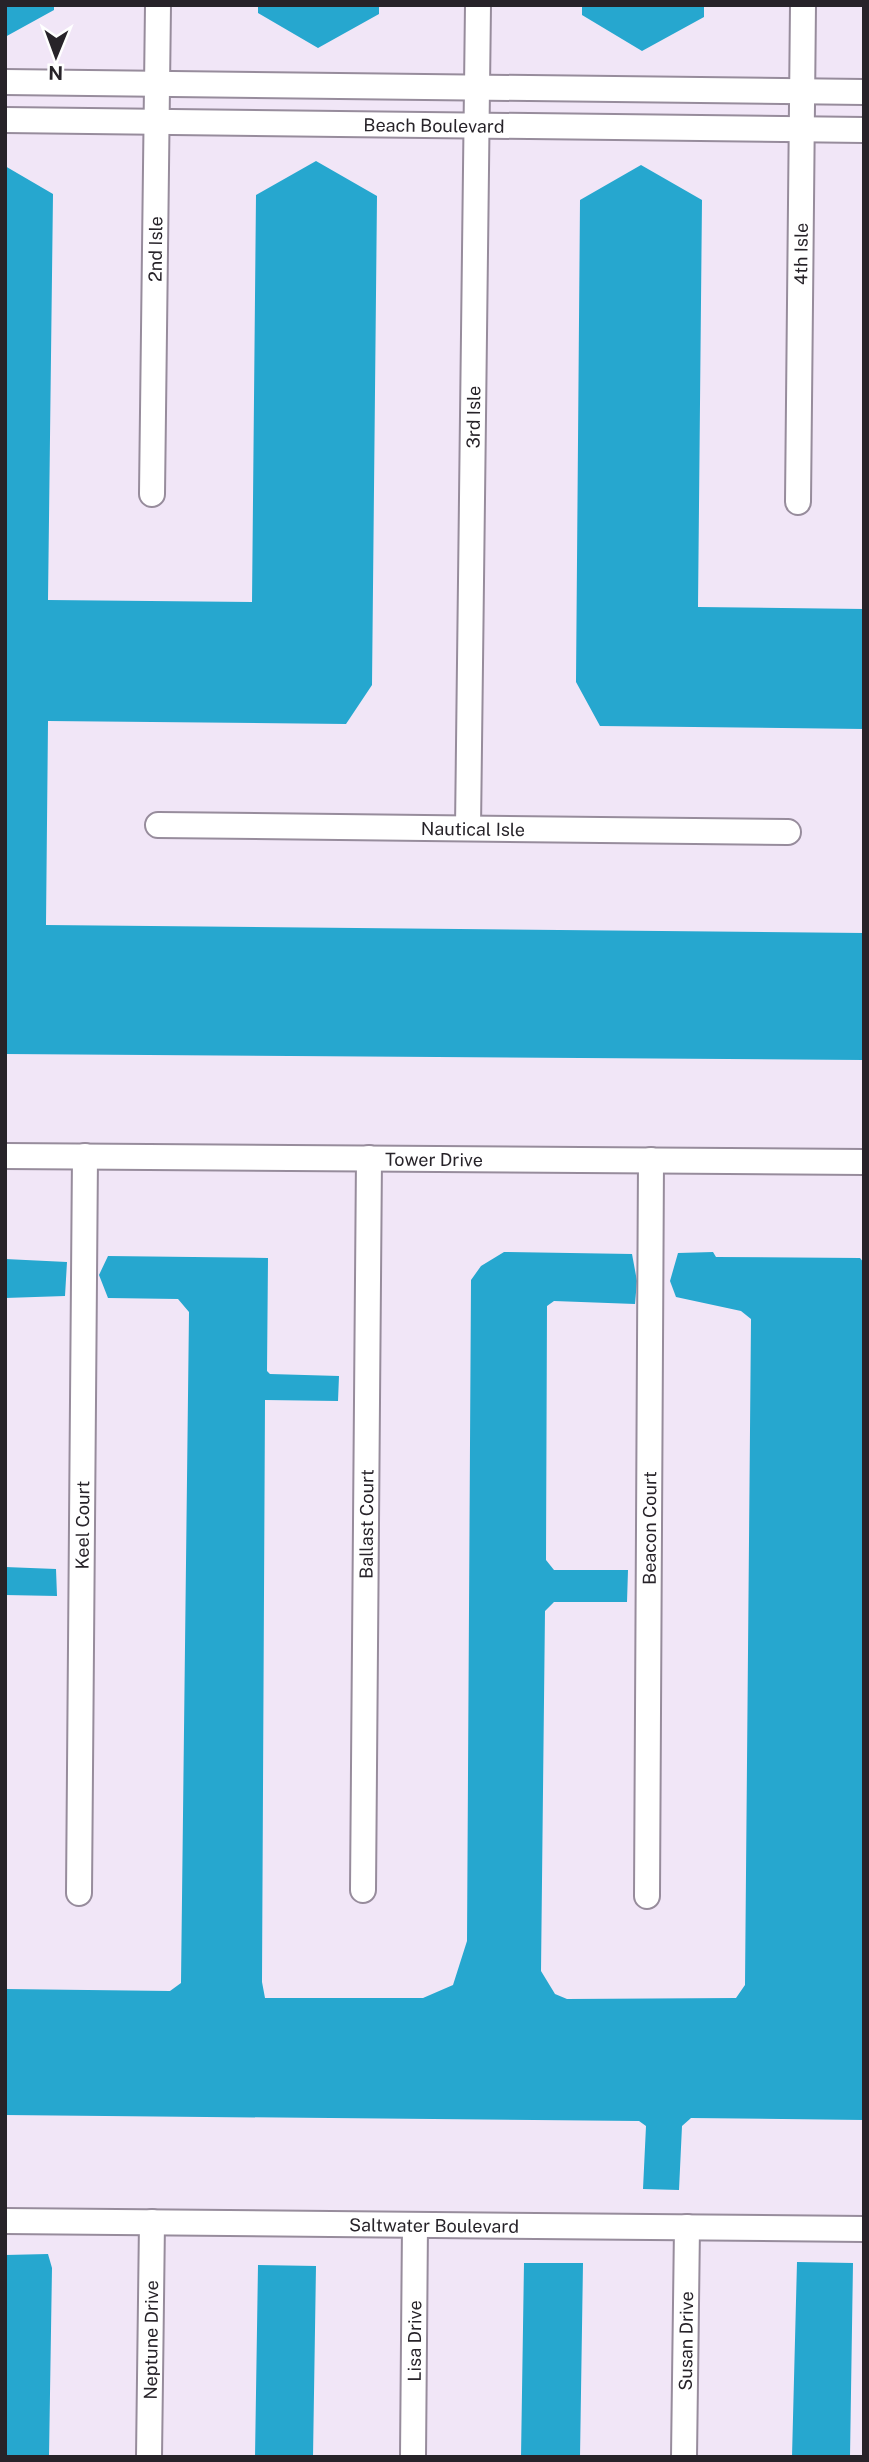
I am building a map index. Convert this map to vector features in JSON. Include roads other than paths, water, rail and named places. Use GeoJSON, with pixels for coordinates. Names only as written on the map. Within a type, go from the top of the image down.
{"type":"FeatureCollection","features":[{"type":"Feature","properties":{"kind":"street","name":"2nd Isle"},"geometry":{"type":"LineString","coordinates":[[152,494],[158,5]]}},
{"type":"Feature","properties":{"kind":"street","name":"3rd Isle"},"geometry":{"type":"LineString","coordinates":[[468,828],[478,5]]}},
{"type":"Feature","properties":{"kind":"street","name":"4th Isle"},"geometry":{"type":"LineString","coordinates":[[799,502],[803,5]]}},
{"type":"Feature","properties":{"kind":"street"},"geometry":{"type":"LineString","coordinates":[[5,82],[864,92]]}},
{"type":"Feature","properties":{"kind":"street","name":"Beach Boulevard"},"geometry":{"type":"LineString","coordinates":[[5,120],[864,130]]}},
{"type":"Feature","properties":{"kind":"street","name":"Nautical Isle"},"geometry":{"type":"LineString","coordinates":[[158,825],[788,832]]}},
{"type":"Feature","properties":{"kind":"street","name":"Tower Drive"},"geometry":{"type":"LineString","coordinates":[[5,1156],[864,1162]]}},
{"type":"Feature","properties":{"kind":"street","name":"Keel Court"},"geometry":{"type":"LineString","coordinates":[[79,1893],[85,1156]]}},
{"type":"Feature","properties":{"kind":"street","name":"Ballast Court"},"geometry":{"type":"LineString","coordinates":[[363,1890],[369,1158]]}},
{"type":"Feature","properties":{"kind":"street","name":"Beacon Court"},"geometry":{"type":"LineString","coordinates":[[647,1896],[651,1160]]}},
{"type":"Feature","properties":{"kind":"street","name":"Saltwater Boulevard"},"geometry":{"type":"LineString","coordinates":[[5,2221],[864,2229]]}},
{"type":"Feature","properties":{"kind":"street","name":"Neptune Drive"},"geometry":{"type":"LineString","coordinates":[[149,2457],[152,2222]]}},
{"type":"Feature","properties":{"kind":"street","name":"Lisa Drive"},"geometry":{"type":"LineString","coordinates":[[413,2457],[415,2225]]}},
{"type":"Feature","properties":{"kind":"street","name":"Susan Drive"},"geometry":{"type":"LineString","coordinates":[[684,2457],[687,2227]]}},
{"type":"Feature","properties":{"kind":"water"},"geometry":{"type":"Polygon","coordinates":[[[5,5],[54,5],[54,10],[5,37],[5,5]]]}},
{"type":"Feature","properties":{"kind":"water"},"geometry":{"type":"Polygon","coordinates":[[[258,5],[379,5],[379,14],[318,48],[258,13],[258,5]]]}},
{"type":"Feature","properties":{"kind":"water"},"geometry":{"type":"Polygon","coordinates":[[[582,5],[704,5],[704,17],[642,51],[582,15],[582,5]]]}},
{"type":"Feature","properties":{"kind":"water"},"geometry":{"type":"Polygon","coordinates":[[[316,161],[377,196],[372,685],[346,724],[48,721],[46,925],[864,933],[864,1060],[5,1054],[5,166],[53,194],[48,600],[252,602],[256,195],[316,161]]]}},
{"type":"Feature","properties":{"kind":"water"},"geometry":{"type":"Polygon","coordinates":[[[641,165],[702,200],[698,607],[864,609],[864,729],[600,726],[576,682],[580,200],[641,165]]]}},
{"type":"Feature","properties":{"kind":"water"},"geometry":{"type":"Polygon","coordinates":[[[504,1252],[632,1254],[637,1281],[635,1304],[554,1301],[547,1306],[546,1560],[554,1570],[628,1570],[627,1602],[554,1602],[545,1611],[541,1971],[555,1994],[567,1999],[736,1998],[745,1985],[751,1319],[741,1311],[676,1297],[670,1281],[678,1253],[713,1252],[716,1257],[860,1258],[864,1263],[864,2120],[691,2118],[682,2126],[679,2190],[643,2189],[646,2126],[639,2121],[5,2115],[5,1989],[170,1991],[181,1983],[189,1312],[178,1299],[108,1298],[99,1275],[108,1256],[268,1258],[267,1371],[270,1374],[339,1376],[338,1401],[265,1400],[262,1982],[265,1998],[423,1998],[453,1985],[467,1941],[471,1280],[481,1266],[504,1252]]]}},
{"type":"Feature","properties":{"kind":"water"},"geometry":{"type":"Polygon","coordinates":[[[5,1259],[67,1262],[65,1296],[5,1298],[5,1259]]]}},
{"type":"Feature","properties":{"kind":"water"},"geometry":{"type":"Polygon","coordinates":[[[5,1567],[56,1569],[57,1596],[5,1595],[5,1567]]]}},
{"type":"Feature","properties":{"kind":"water"},"geometry":{"type":"Polygon","coordinates":[[[48,2254],[52,2268],[49,2457],[5,2457],[5,2255],[48,2254]]]}},
{"type":"Feature","properties":{"kind":"water"},"geometry":{"type":"Polygon","coordinates":[[[797,2262],[853,2263],[850,2457],[792,2457],[797,2262]]]}},
{"type":"Feature","properties":{"kind":"water"},"geometry":{"type":"Polygon","coordinates":[[[524,2263],[583,2263],[580,2457],[521,2457],[524,2263]]]}},
{"type":"Feature","properties":{"kind":"water"},"geometry":{"type":"Polygon","coordinates":[[[258,2265],[316,2266],[313,2457],[255,2457],[258,2265]]]}}]}
